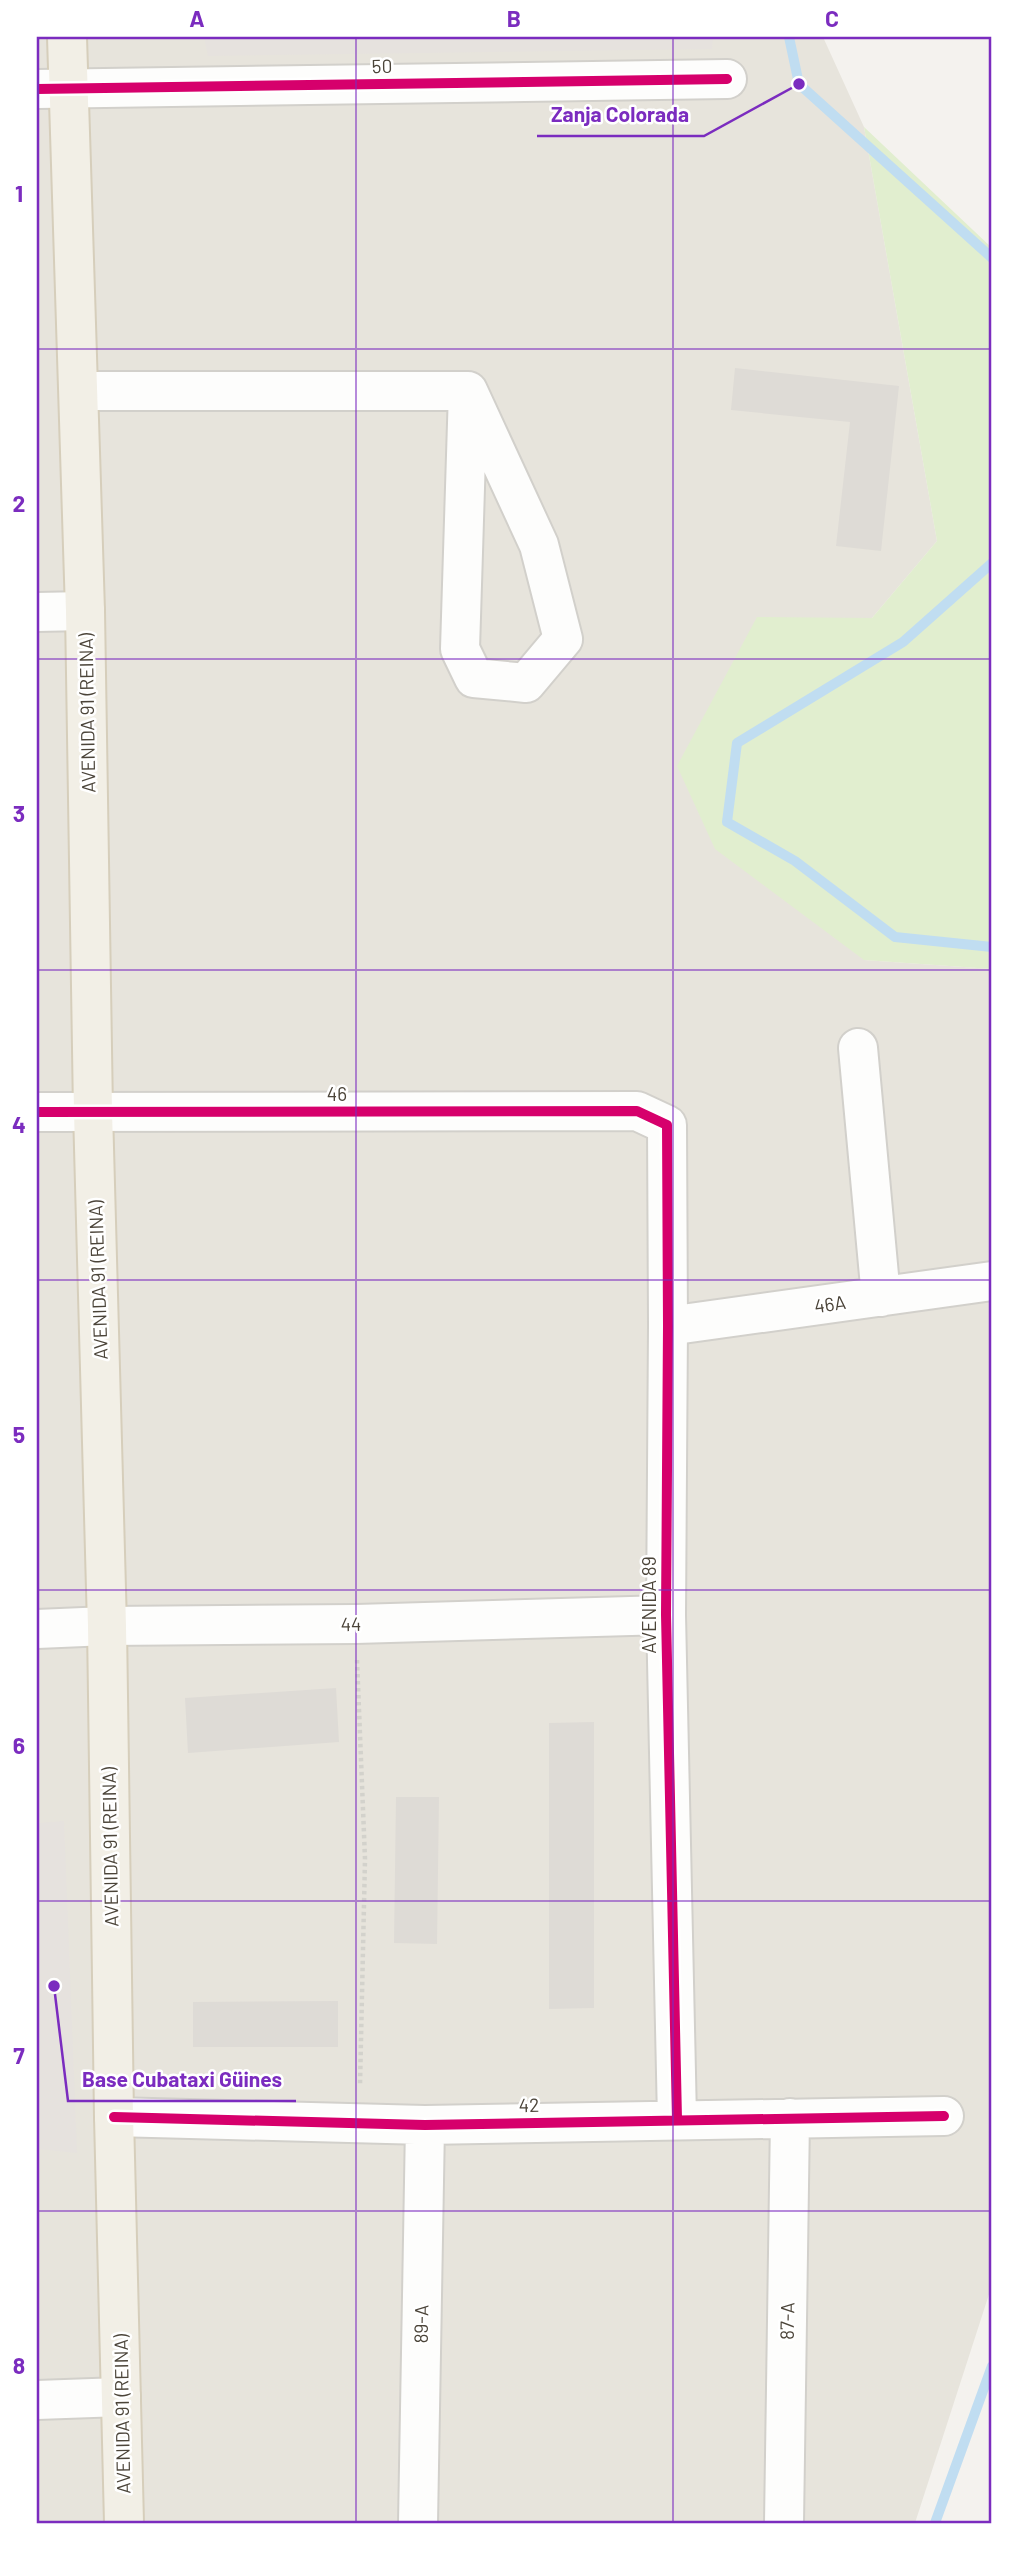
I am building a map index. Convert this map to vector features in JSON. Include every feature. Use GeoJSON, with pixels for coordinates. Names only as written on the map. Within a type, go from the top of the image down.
{"type":"FeatureCollection","features":[{"type":"Feature","properties":{"kind":"main road","name":"AVENIDA 91 (REINA)"},"geometry":{"type":"LineString","coordinates":[[67,37],[52,89],[79,391],[124,2523]]}},
{"type":"Feature","properties":{"kind":"street","name":"50"},"geometry":{"type":"LineString","coordinates":[[52,89],[727,79]]}},
{"type":"Feature","properties":{"kind":"street"},"geometry":{"type":"LineString","coordinates":[[79,391],[468,391]]}},
{"type":"Feature","properties":{"kind":"street"},"geometry":{"type":"LineString","coordinates":[[468,391],[539,544],[564,639],[526,683],[474,678],[460,649],[468,391]]}},
{"type":"Feature","properties":{"kind":"street"},"geometry":{"type":"LineString","coordinates":[[37,612],[85,611]]}},
{"type":"Feature","properties":{"kind":"street"},"geometry":{"type":"LineString","coordinates":[[859,1048],[881,1297]]}},
{"type":"Feature","properties":{"kind":"street","name":"46"},"geometry":{"type":"LineString","coordinates":[[37,1112],[637,1111]]}},
{"type":"Feature","properties":{"kind":"street","name":"AVENIDA 89"},"geometry":{"type":"LineString","coordinates":[[637,1111],[667,1125],[666,1615],[677,2119]]}},
{"type":"Feature","properties":{"kind":"street","name":"46A"},"geometry":{"type":"LineString","coordinates":[[668,1326],[992,1281]]}},
{"type":"Feature","properties":{"kind":"street","name":"44"},"geometry":{"type":"LineString","coordinates":[[37,1629],[666,1615]]}},
{"type":"Feature","properties":{"kind":"street","name":"42"},"geometry":{"type":"LineString","coordinates":[[114,2117],[425,2125],[944,2116]]}},
{"type":"Feature","properties":{"kind":"street","name":"87-A"},"geometry":{"type":"LineString","coordinates":[[784,2523],[790,2118]]}},
{"type":"Feature","properties":{"kind":"street","name":"89-A"},"geometry":{"type":"LineString","coordinates":[[418,2523],[425,2125]]}},
{"type":"Feature","properties":{"kind":"street"},"geometry":{"type":"LineString","coordinates":[[37,2400],[121,2397]]}},
{"type":"Feature","properties":{"kind":"path"},"geometry":{"type":"LineString","coordinates":[[356,1624],[365,1859],[359,2122]]}},
{"type":"Feature","properties":{"kind":"shaded area"},"geometry":{"type":"Polygon","coordinates":[[[37,37],[823,37],[864,127],[937,541],[872,618],[864,960],[992,969],[992,2285],[915,2523],[37,2523],[37,37]]]}},
{"type":"Feature","properties":{"kind":"shaded area"},"geometry":{"type":"Polygon","coordinates":[[[204,37],[713,37],[712,49],[208,56],[204,37]]]}},
{"type":"Feature","properties":{"kind":"shaded area"},"geometry":{"type":"Polygon","coordinates":[[[64,1821],[77,2153],[37,2149],[37,1823],[64,1821]]]}},
{"type":"Feature","properties":{"kind":"green space"},"geometry":{"type":"Polygon","coordinates":[[[864,127],[992,248],[992,969],[864,960],[715,849],[677,766],[757,617],[872,618],[937,541],[864,127]]]}},
{"type":"Feature","properties":{"kind":"building"},"geometry":{"type":"Polygon","coordinates":[[[735,368],[899,386],[881,551],[836,546],[850,422],[731,410],[735,368]]]}},
{"type":"Feature","properties":{"kind":"building"},"geometry":{"type":"Polygon","coordinates":[[[336,1688],[339,1742],[188,1753],[185,1698],[336,1688]]]}},
{"type":"Feature","properties":{"kind":"building"},"geometry":{"type":"Polygon","coordinates":[[[594,1722],[594,2008],[549,2009],[549,1723],[594,1722]]]}},
{"type":"Feature","properties":{"kind":"building"},"geometry":{"type":"Polygon","coordinates":[[[396,1797],[439,1797],[437,1944],[394,1943],[396,1797]]]}},
{"type":"Feature","properties":{"kind":"building"},"geometry":{"type":"Polygon","coordinates":[[[338,2001],[338,2047],[193,2047],[193,2002],[338,2001]]]}},
{"type":"Feature","properties":{"kind":"waterway"},"geometry":{"type":"LineString","coordinates":[[789,37],[799,84],[992,258]]}},
{"type":"Feature","properties":{"kind":"waterway"},"geometry":{"type":"LineString","coordinates":[[992,563],[903,642],[737,743],[727,822],[795,861],[895,937],[992,947]]}},
{"type":"Feature","properties":{"kind":"waterway"},"geometry":{"type":"LineString","coordinates":[[935,2523],[992,2366]]}},
{"type":"Feature","properties":{"kind":"cycle path"},"geometry":{"type":"LineString","coordinates":[[37,89],[727,79]]}},
{"type":"Feature","properties":{"kind":"cycle path"},"geometry":{"type":"LineString","coordinates":[[37,1112],[637,1111],[667,1125],[666,1615],[677,2119]]}},
{"type":"Feature","properties":{"kind":"cycle path"},"geometry":{"type":"LineString","coordinates":[[114,2117],[425,2125],[944,2116]]}},
{"type":"Feature","properties":{"kind":"place","name":"Zanja Colorada"},"geometry":{"type":"Point","coordinates":[799,84]}},
{"type":"Feature","properties":{"kind":"place","name":"Base Cubataxi Güines"},"geometry":{"type":"Point","coordinates":[54,1986]}}]}
